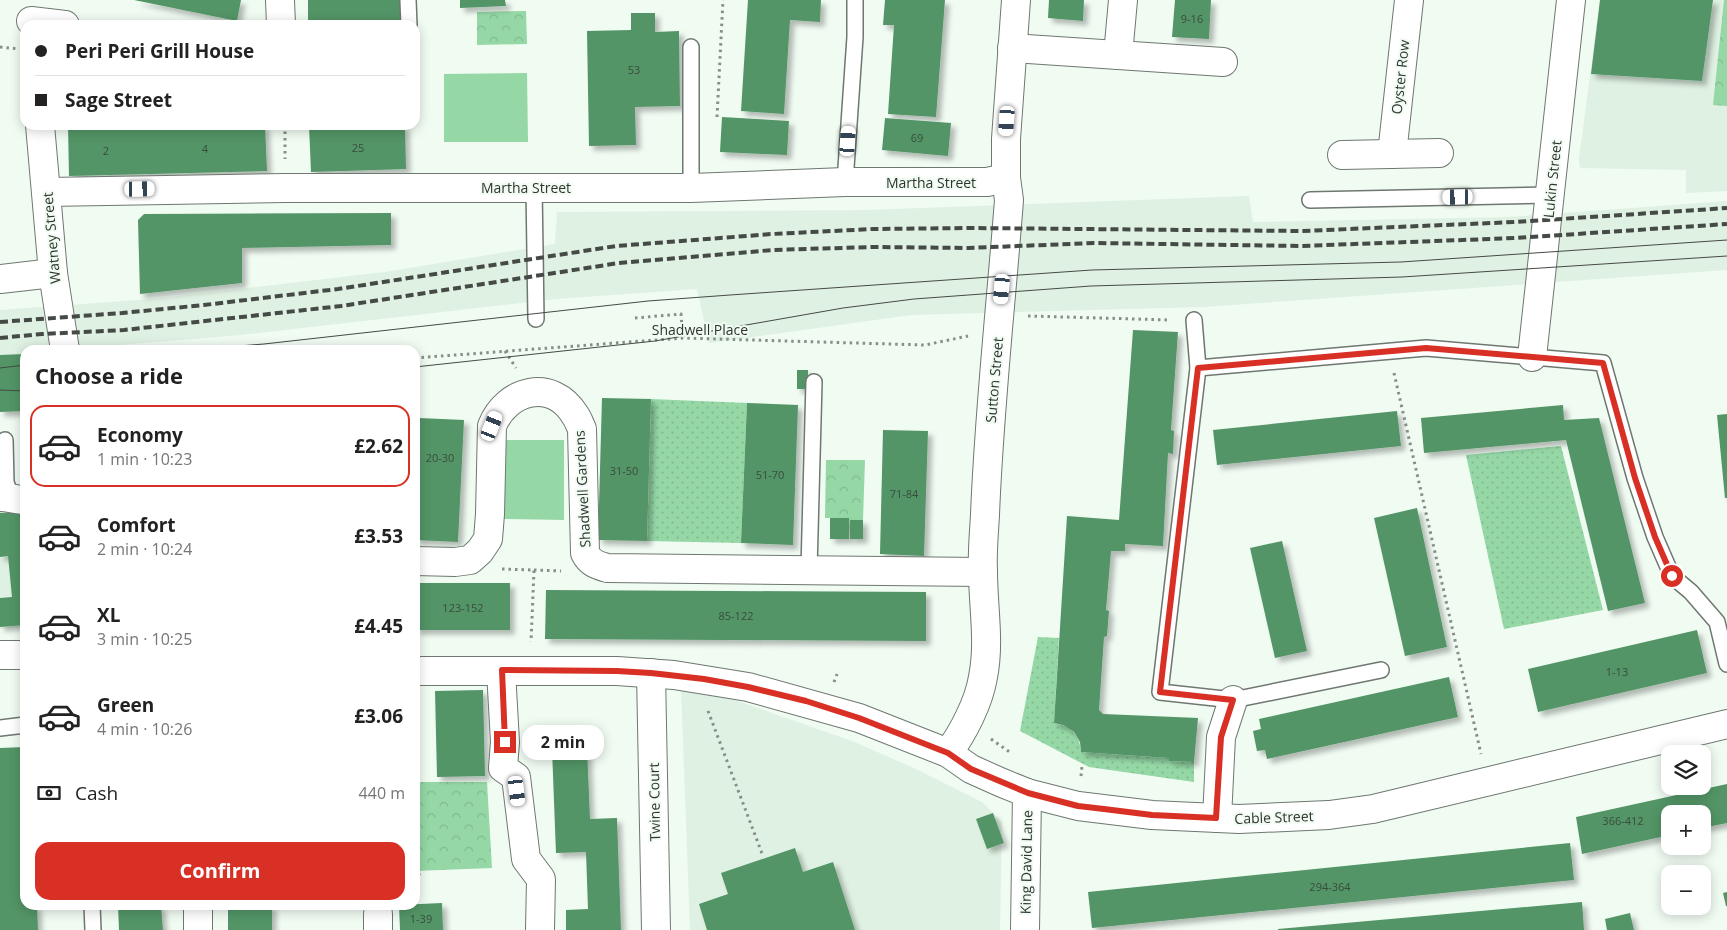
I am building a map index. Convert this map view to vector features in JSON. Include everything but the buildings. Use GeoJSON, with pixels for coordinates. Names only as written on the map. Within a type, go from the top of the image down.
{"type":"FeatureCollection","features":[{"type":"Feature","properties":{"kind":"street"},"geometry":{"type":"LineString","coordinates":[[280,0],[280,20]]}},
{"type":"Feature","properties":{"kind":"street","name":"Sutton Street"},"geometry":{"type":"LineString","coordinates":[[948,753],[956,742],[977,699],[983,680],[987,636],[983,572],[986,474],[1009,200],[1006,178],[1006,139],[1016,0]]}},
{"type":"Feature","properties":{"kind":"street"},"geometry":{"type":"LineString","coordinates":[[1118,55],[1123,0]]}},
{"type":"Feature","properties":{"kind":"street","name":"Oyster Row"},"geometry":{"type":"LineString","coordinates":[[1392,154],[1409,0]]}},
{"type":"Feature","properties":{"kind":"street","name":"Lukin Street"},"geometry":{"type":"LineString","coordinates":[[1532,357],[1571,0]]}},
{"type":"Feature","properties":{"kind":"street"},"geometry":{"type":"LineString","coordinates":[[30,15],[48,20]]}},
{"type":"Feature","properties":{"kind":"street"},"geometry":{"type":"LineString","coordinates":[[1012,48],[1223,62]]}},
{"type":"Feature","properties":{"kind":"street","name":"Watney Street"},"geometry":{"type":"LineString","coordinates":[[41,130],[53,273],[64,345]]}},
{"type":"Feature","properties":{"kind":"street"},"geometry":{"type":"LineString","coordinates":[[1342,155],[1439,153]]}},
{"type":"Feature","properties":{"kind":"street","name":"Martha Street"},"geometry":{"type":"LineString","coordinates":[[47,192],[267,188],[691,188],[845,182],[987,182],[1006,178]]}},
{"type":"Feature","properties":{"kind":"street"},"geometry":{"type":"LineString","coordinates":[[0,279],[53,273]]}},
{"type":"Feature","properties":{"kind":"street","name":"Shadwell Gardens"},"geometry":{"type":"LineString","coordinates":[[470,560],[480,552],[488,539],[492,426],[497,414],[518,395],[543,392],[553,395],[565,404],[575,415],[582,429],[585,553],[588,559],[595,565],[607,568],[983,572]]}},
{"type":"Feature","properties":{"kind":"street"},"geometry":{"type":"LineString","coordinates":[[420,561],[455,562],[470,560]]}},
{"type":"Feature","properties":{"kind":"street"},"geometry":{"type":"LineString","coordinates":[[0,655],[20,656]]}},
{"type":"Feature","properties":{"kind":"street","name":"Cable Street"},"geometry":{"type":"LineString","coordinates":[[420,670],[617,671],[704,679],[748,687],[826,707],[859,718],[948,753],[971,769],[1028,793],[1086,807],[1152,815],[1239,819],[1329,815],[1373,809],[1727,724]]}},
{"type":"Feature","properties":{"kind":"street"},"geometry":{"type":"LineString","coordinates":[[502,670],[505,742],[503,768],[516,777],[526,859],[541,879],[540,930]]}},
{"type":"Feature","properties":{"kind":"street","name":"Twine Court"},"geometry":{"type":"LineString","coordinates":[[651,673],[656,930]]}},
{"type":"Feature","properties":{"kind":"street"},"geometry":{"type":"LineString","coordinates":[[1216,818],[1221,737],[1233,700]]}},
{"type":"Feature","properties":{"kind":"street","name":"King David Lane"},"geometry":{"type":"LineString","coordinates":[[1025,930],[1028,793]]}},
{"type":"Feature","properties":{"kind":"street"},"geometry":{"type":"LineString","coordinates":[[198,910],[198,930]]}},
{"type":"Feature","properties":{"kind":"lane"},"geometry":{"type":"LineString","coordinates":[[408,0],[409,20]]}},
{"type":"Feature","properties":{"kind":"lane"},"geometry":{"type":"LineString","coordinates":[[845,182],[855,37],[855,0]]}},
{"type":"Feature","properties":{"kind":"lane"},"geometry":{"type":"LineString","coordinates":[[691,47],[691,188]]}},
{"type":"Feature","properties":{"kind":"lane"},"geometry":{"type":"LineString","coordinates":[[534,187],[536,320]]}},
{"type":"Feature","properties":{"kind":"lane"},"geometry":{"type":"LineString","coordinates":[[1310,200],[1550,195]]}},
{"type":"Feature","properties":{"kind":"lane"},"geometry":{"type":"LineString","coordinates":[[1194,320],[1198,368],[1160,692],[1233,700],[1381,670]]}},
{"type":"Feature","properties":{"kind":"lane"},"geometry":{"type":"LineString","coordinates":[[1198,368],[1426,348],[1603,363],[1635,478],[1655,537],[1672,576],[1691,592],[1717,622],[1727,664]]}},
{"type":"Feature","properties":{"kind":"lane"},"geometry":{"type":"LineString","coordinates":[[809,569],[814,382]]}},
{"type":"Feature","properties":{"kind":"lane"},"geometry":{"type":"LineString","coordinates":[[5,440],[6,482],[12,498]]}},
{"type":"Feature","properties":{"kind":"lane"},"geometry":{"type":"LineString","coordinates":[[0,728],[20,725]]}},
{"type":"Feature","properties":{"kind":"lane"},"geometry":{"type":"LineString","coordinates":[[92,910],[93,930]]}},
{"type":"Feature","properties":{"kind":"path"},"geometry":{"type":"LineString","coordinates":[[716,119],[723,0]]}},
{"type":"Feature","properties":{"kind":"path"},"geometry":{"type":"LineString","coordinates":[[0,47],[20,49]]}},
{"type":"Feature","properties":{"kind":"path"},"geometry":{"type":"LineString","coordinates":[[635,318],[681,314],[683,338]]}},
{"type":"Feature","properties":{"kind":"path"},"geometry":{"type":"LineString","coordinates":[[1024,316],[1194,320]]}},
{"type":"Feature","properties":{"kind":"path","name":"Shadwell Place"},"geometry":{"type":"LineString","coordinates":[[420,358],[683,338],[925,345],[972,335]]}},
{"type":"Feature","properties":{"kind":"path"},"geometry":{"type":"LineString","coordinates":[[1389,351],[1482,759]]}},
{"type":"Feature","properties":{"kind":"path"},"geometry":{"type":"LineString","coordinates":[[470,560],[483,567],[495,569],[534,570],[531,645]]}},
{"type":"Feature","properties":{"kind":"path"},"geometry":{"type":"LineString","coordinates":[[704,679],[702,694],[763,856]]}},
{"type":"Feature","properties":{"kind":"path"},"geometry":{"type":"LineString","coordinates":[[1080,782],[1082,766]]}},
{"type":"Feature","properties":{"kind":"shaded area"},"geometry":{"type":"Polygon","coordinates":[[[1600,0],[1727,0],[1727,191],[1686,193],[1686,170],[1580,168],[1579,159],[1600,0]]]}},
{"type":"Feature","properties":{"kind":"shaded area"},"geometry":{"type":"Polygon","coordinates":[[[1249,196],[1253,222],[1509,217],[1727,201],[1727,270],[1203,307],[911,315],[709,343],[697,289],[556,299],[241,335],[119,345],[20,345],[20,395],[0,395],[0,310],[152,299],[385,272],[555,244],[557,212],[867,210],[1249,196]]]}},
{"type":"Feature","properties":{"kind":"shaded area"},"geometry":{"type":"Polygon","coordinates":[[[20,505],[20,627],[0,629],[0,506],[20,505]]]}},
{"type":"Feature","properties":{"kind":"shaded area"},"geometry":{"type":"Polygon","coordinates":[[[681,686],[691,687],[694,693],[735,700],[852,741],[914,768],[982,802],[1002,822],[1000,930],[690,930],[681,686]]]}},
{"type":"Feature","properties":{"kind":"green space"},"geometry":{"type":"Polygon","coordinates":[[[1724,0],[1727,0],[1727,106],[1713,105],[1724,0]]]}},
{"type":"Feature","properties":{"kind":"green space"},"geometry":{"type":"Polygon","coordinates":[[[526,11],[527,44],[477,45],[477,12],[526,11]]]}},
{"type":"Feature","properties":{"kind":"green space"},"geometry":{"type":"Polygon","coordinates":[[[527,73],[528,142],[444,142],[444,74],[527,73]]]}},
{"type":"Feature","properties":{"kind":"green space"},"geometry":{"type":"Polygon","coordinates":[[[651,399],[747,403],[741,543],[647,541],[651,399]]]}},
{"type":"Feature","properties":{"kind":"green space"},"geometry":{"type":"Polygon","coordinates":[[[504,440],[564,440],[564,520],[504,519],[504,440]]]}},
{"type":"Feature","properties":{"kind":"green space"},"geometry":{"type":"Polygon","coordinates":[[[1561,446],[1603,610],[1504,629],[1466,455],[1561,446]]]}},
{"type":"Feature","properties":{"kind":"green space"},"geometry":{"type":"Polygon","coordinates":[[[826,460],[865,460],[863,520],[850,520],[850,535],[849,518],[825,518],[826,460]]]}},
{"type":"Feature","properties":{"kind":"green space"},"geometry":{"type":"Polygon","coordinates":[[[1038,637],[1059,638],[1054,723],[1065,726],[1073,732],[1079,741],[1081,752],[1169,758],[1170,761],[1194,762],[1194,782],[1089,767],[1020,731],[1038,637]]]}},
{"type":"Feature","properties":{"kind":"green space"},"geometry":{"type":"Polygon","coordinates":[[[420,782],[487,782],[492,868],[420,871],[420,782]]]}},
{"type":"Feature","properties":{"kind":"tram line"},"geometry":{"type":"LineString","coordinates":[[251,345],[648,301],[730,295],[1092,270],[1401,262],[1727,240]]}},
{"type":"Feature","properties":{"kind":"tram line"},"geometry":{"type":"LineString","coordinates":[[420,366],[655,341],[843,308],[914,299],[1091,286],[1402,277],[1727,256]]}},
{"type":"Feature","properties":{"kind":"tram line"},"geometry":{"type":"LineString","coordinates":[[0,368],[20,366]]}},
{"type":"Feature","properties":{"kind":"tram line"},"geometry":{"type":"LineString","coordinates":[[0,390],[20,391]]}},
{"type":"Feature","properties":{"kind":"railway"},"geometry":{"type":"LineString","coordinates":[[0,322],[204,305],[338,289],[616,246],[772,234],[873,229],[971,228],[1302,231],[1515,222],[1727,208]]}},
{"type":"Feature","properties":{"kind":"railway"},"geometry":{"type":"LineString","coordinates":[[0,338],[124,330],[341,306],[619,263],[773,250],[872,247],[968,248],[1094,243],[1301,246],[1516,238],[1727,224]]}},
{"type":"Feature","properties":{"kind":"route"},"geometry":{"type":"LineString","coordinates":[[505,742],[502,670],[617,671],[674,675],[776,693],[859,718],[948,753],[971,769],[1028,793],[1078,806],[1152,815],[1216,818],[1221,737],[1233,700],[1160,692],[1198,368],[1426,348],[1603,363],[1635,478],[1655,537],[1672,576]]}}]}
